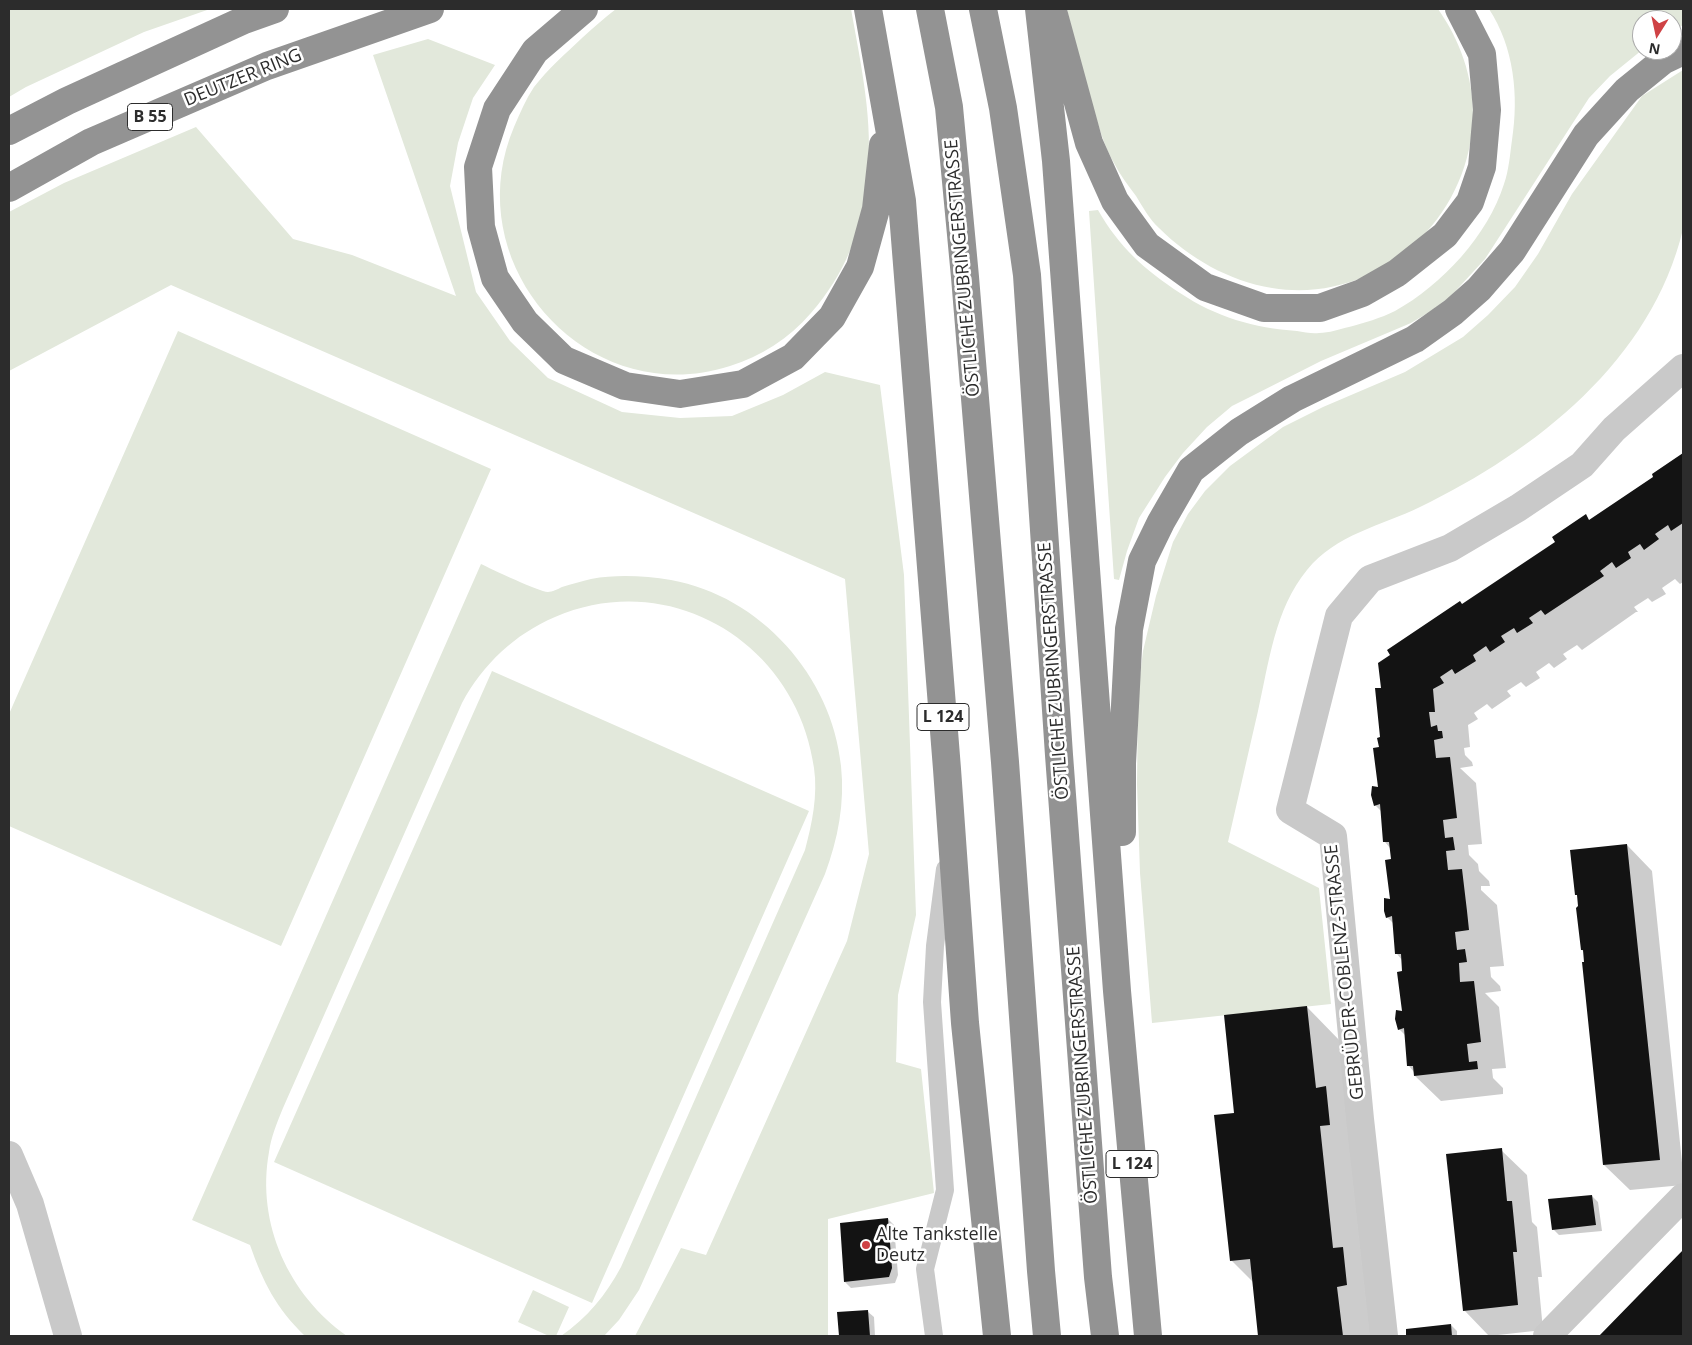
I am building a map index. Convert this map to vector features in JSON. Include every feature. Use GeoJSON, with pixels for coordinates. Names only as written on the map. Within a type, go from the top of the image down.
{"type":"FeatureCollection","features":[{"type":"Feature","properties":{"kind":"highway"},"geometry":{"type":"LineString","coordinates":[[9,131],[76,97],[244,20],[276,9]]}},
{"type":"Feature","properties":{"kind":"highway","name":"DEUTZER RING"},"geometry":{"type":"LineString","coordinates":[[9,188],[91,142],[267,66],[430,9]]}},
{"type":"Feature","properties":{"kind":"highway"},"geometry":{"type":"LineString","coordinates":[[584,9],[535,51],[497,109],[478,167],[481,227],[495,278],[525,322],[564,360],[625,386],[680,394],[743,384],[793,357],[832,317],[860,267],[876,209],[883,146],[884,98],[868,9]]}},
{"type":"Feature","properties":{"kind":"highway","name":"ÖSTLICHE ZUBRINGERSTRASSE"},"geometry":{"type":"LineString","coordinates":[[930,9],[949,107],[965,276],[1005,762],[1040,1252],[1048,1336]]}},
{"type":"Feature","properties":{"kind":"highway","name":"ÖSTLICHE ZUBRINGERSTRASSE"},"geometry":{"type":"LineString","coordinates":[[983,9],[1003,108],[1027,275],[1059,755],[1098,1277],[1105,1336]]}},
{"type":"Feature","properties":{"kind":"highway","name":"L 124"},"geometry":{"type":"LineString","coordinates":[[1039,9],[1056,161],[1117,991],[1148,1336]]}},
{"type":"Feature","properties":{"kind":"highway"},"geometry":{"type":"LineString","coordinates":[[1052,9],[1089,143],[1115,201],[1147,245],[1206,287],[1264,308],[1320,308],[1362,293],[1397,274],[1445,235],[1470,202],[1482,167],[1487,110],[1482,54],[1459,9]]}},
{"type":"Feature","properties":{"kind":"highway"},"geometry":{"type":"LineString","coordinates":[[1117,991],[1121,880],[1122,763],[1129,629],[1142,561],[1161,522],[1191,470],[1239,432],[1292,399],[1415,339],[1453,312],[1479,289],[1512,251],[1586,135],[1627,90],[1664,60],[1683,51]]}},
{"type":"Feature","properties":{"kind":"highway","name":"L 124"},"geometry":{"type":"LineString","coordinates":[[884,98],[902,201],[965,1023],[997,1336]]}},
{"type":"Feature","properties":{"kind":"street","name":"GEBRÜDER-COBLENZ-STRASSE"},"geometry":{"type":"LineString","coordinates":[[1384,1336],[1359,1109],[1333,836],[1290,810],[1339,616],[1370,579],[1450,548],[1518,508],[1582,464],[1614,429],[1683,368]]}},
{"type":"Feature","properties":{"kind":"street"},"geometry":{"type":"LineString","coordinates":[[9,1155],[30,1204],[68,1336]]}},
{"type":"Feature","properties":{"kind":"street"},"geometry":{"type":"LineString","coordinates":[[1547,1336],[1683,1197]]}},
{"type":"Feature","properties":{"kind":"lane"},"geometry":{"type":"LineString","coordinates":[[934,1336],[925,1269],[944,1190],[932,1002],[935,946],[951,822]]}},
{"type":"Feature","properties":{"kind":"shaded area"},"geometry":{"type":"Polygon","coordinates":[[[9,9],[210,9],[144,32],[26,87],[9,97],[9,9]]]}},
{"type":"Feature","properties":{"kind":"shaded area"},"geometry":{"type":"Polygon","coordinates":[[[616,9],[851,9],[859,51],[869,137],[865,199],[856,234],[850,251],[833,283],[811,313],[774,346],[730,366],[677,375],[628,367],[584,347],[547,315],[519,275],[503,229],[501,178],[514,127],[526,101],[534,87],[551,68],[616,9]]]}},
{"type":"Feature","properties":{"kind":"shaded area"},"geometry":{"type":"Polygon","coordinates":[[[1067,9],[1438,9],[1459,46],[1471,87],[1473,115],[1468,153],[1456,189],[1436,220],[1411,247],[1381,268],[1347,283],[1311,290],[1272,288],[1256,285],[1225,274],[1183,249],[1159,228],[1149,217],[1119,172],[1107,149],[1099,127],[1075,45],[1067,9]]]}},
{"type":"Feature","properties":{"kind":"shaded area"},"geometry":{"type":"Polygon","coordinates":[[[1489,9],[1683,9],[1682,26],[1682,10],[1632,10],[1632,58],[1610,76],[1589,98],[1485,259],[1450,297],[1411,323],[1321,361],[1232,406],[1207,427],[1183,453],[1165,477],[1139,518],[1119,580],[1114,579],[1089,211],[1098,210],[1124,246],[1155,276],[1207,309],[1236,320],[1266,327],[1316,333],[1331,332],[1395,311],[1430,287],[1461,257],[1487,222],[1506,179],[1515,106],[1513,72],[1504,39],[1489,9]]]}},
{"type":"Feature","properties":{"kind":"shaded area"},"geometry":{"type":"Polygon","coordinates":[[[428,39],[495,65],[473,98],[458,143],[450,186],[476,292],[510,341],[548,378],[622,412],[680,418],[732,416],[783,395],[825,372],[880,385],[904,575],[916,915],[898,995],[896,1062],[921,1069],[934,1193],[828,1219],[828,1336],[635,1336],[681,1248],[706,1255],[847,941],[869,854],[845,579],[171,285],[9,371],[9,212],[64,183],[196,127],[293,239],[352,255],[456,296],[373,55],[428,39]]]}},
{"type":"Feature","properties":{"kind":"shaded area"},"geometry":{"type":"Polygon","coordinates":[[[1683,70],[1683,229],[1668,276],[1645,320],[1617,360],[1583,396],[1546,429],[1506,458],[1420,507],[1360,532],[1331,548],[1307,570],[1296,585],[1280,619],[1270,655],[1228,842],[1319,888],[1331,1004],[1152,1023],[1140,873],[1137,784],[1138,692],[1143,651],[1156,596],[1173,542],[1188,514],[1205,491],[1230,466],[1283,427],[1323,407],[1405,372],[1463,337],[1488,315],[1515,287],[1538,254],[1572,194],[1642,96],[1683,70]]]}},
{"type":"Feature","properties":{"kind":"shaded area"},"geometry":{"type":"Polygon","coordinates":[[[178,331],[491,469],[281,946],[9,826],[9,714],[178,331]]]}},
{"type":"Feature","properties":{"kind":"shaded area"},"geometry":{"type":"Polygon","coordinates":[[[481,564],[527,585],[548,592],[591,579],[611,576],[651,577],[671,580],[703,589],[734,603],[762,622],[786,645],[807,672],[823,701],[835,733],[841,766],[842,794],[834,848],[825,874],[639,1290],[619,1320],[604,1336],[561,1336],[579,1322],[595,1305],[621,1267],[805,850],[814,809],[815,778],[803,724],[783,685],[755,653],[722,627],[683,610],[642,602],[599,604],[555,617],[540,624],[501,652],[470,689],[462,703],[283,1108],[273,1135],[266,1179],[273,1231],[281,1256],[293,1279],[309,1300],[326,1319],[347,1336],[305,1336],[278,1305],[265,1283],[250,1245],[192,1220],[481,564]]]}},
{"type":"Feature","properties":{"kind":"shaded area"},"geometry":{"type":"Polygon","coordinates":[[[492,671],[809,811],[592,1303],[274,1162],[492,671]]]}},
{"type":"Feature","properties":{"kind":"shaded area"},"geometry":{"type":"Polygon","coordinates":[[[533,1290],[569,1307],[556,1336],[549,1336],[518,1322],[533,1290]]]}},
{"type":"Feature","properties":{"kind":"building"},"geometry":{"type":"Polygon","coordinates":[[[1683,453],[1683,523],[1671,531],[1668,525],[1655,534],[1659,539],[1644,550],[1640,544],[1628,552],[1631,558],[1616,568],[1612,562],[1600,571],[1604,576],[1545,615],[1541,610],[1529,618],[1533,623],[1517,633],[1514,628],[1501,636],[1505,642],[1490,652],[1486,646],[1473,655],[1476,661],[1455,674],[1452,669],[1440,677],[1444,683],[1433,689],[1435,712],[1429,712],[1431,727],[1437,725],[1438,731],[1442,731],[1443,738],[1434,740],[1436,758],[1450,757],[1457,818],[1443,820],[1445,838],[1453,837],[1455,850],[1446,851],[1448,870],[1462,869],[1469,930],[1455,932],[1457,950],[1465,949],[1467,962],[1459,963],[1460,982],[1474,981],[1481,1042],[1467,1044],[1469,1062],[1477,1061],[1478,1069],[1414,1076],[1413,1066],[1407,1066],[1404,1028],[1398,1030],[1395,1019],[1396,1010],[1402,1011],[1397,972],[1402,971],[1401,954],[1395,954],[1392,916],[1386,918],[1384,911],[1384,898],[1390,899],[1385,860],[1391,859],[1389,842],[1383,842],[1380,804],[1374,806],[1371,795],[1372,786],[1378,787],[1373,748],[1379,747],[1377,738],[1380,737],[1375,688],[1381,688],[1378,663],[1390,655],[1387,650],[1460,601],[1462,604],[1555,542],[1552,537],[1586,514],[1589,520],[1653,477],[1652,474],[1683,453]]]}},
{"type":"Feature","properties":{"kind":"building"},"geometry":{"type":"Polygon","coordinates":[[[1627,844],[1660,1160],[1603,1165],[1582,962],[1584,962],[1583,950],[1581,950],[1576,908],[1578,906],[1577,895],[1575,895],[1570,850],[1627,844]]]}},
{"type":"Feature","properties":{"kind":"building"},"geometry":{"type":"Polygon","coordinates":[[[1307,1006],[1316,1088],[1326,1086],[1330,1125],[1320,1126],[1333,1248],[1343,1247],[1347,1285],[1337,1287],[1343,1336],[1258,1336],[1250,1259],[1230,1261],[1214,1115],[1234,1113],[1224,1015],[1307,1006]]]}},
{"type":"Feature","properties":{"kind":"building"},"geometry":{"type":"Polygon","coordinates":[[[1502,1148],[1507,1201],[1512,1201],[1517,1252],[1513,1252],[1518,1305],[1463,1311],[1446,1154],[1502,1148]]]}},
{"type":"Feature","properties":{"kind":"building"},"geometry":{"type":"Polygon","coordinates":[[[1592,1195],[1596,1225],[1552,1230],[1548,1199],[1592,1195]]]}},
{"type":"Feature","properties":{"kind":"building","name":"Alte Tankstelle Deutz"},"geometry":{"type":"Polygon","coordinates":[[[888,1218],[892,1268],[889,1277],[844,1282],[840,1223],[888,1218]]]}},
{"type":"Feature","properties":{"kind":"building"},"geometry":{"type":"Polygon","coordinates":[[[1683,1250],[1683,1336],[1599,1336],[1637,1297],[1683,1250]]]}},
{"type":"Feature","properties":{"kind":"building"},"geometry":{"type":"Polygon","coordinates":[[[868,1310],[870,1336],[839,1336],[837,1312],[868,1310]]]}},
{"type":"Feature","properties":{"kind":"building"},"geometry":{"type":"Polygon","coordinates":[[[1451,1324],[1452,1336],[1406,1336],[1406,1329],[1451,1324]]]}},
{"type":"Feature","properties":{"kind":"place","name":"Alte Tankstelle Deutz"},"geometry":{"type":"Point","coordinates":[866,1245]}}]}
